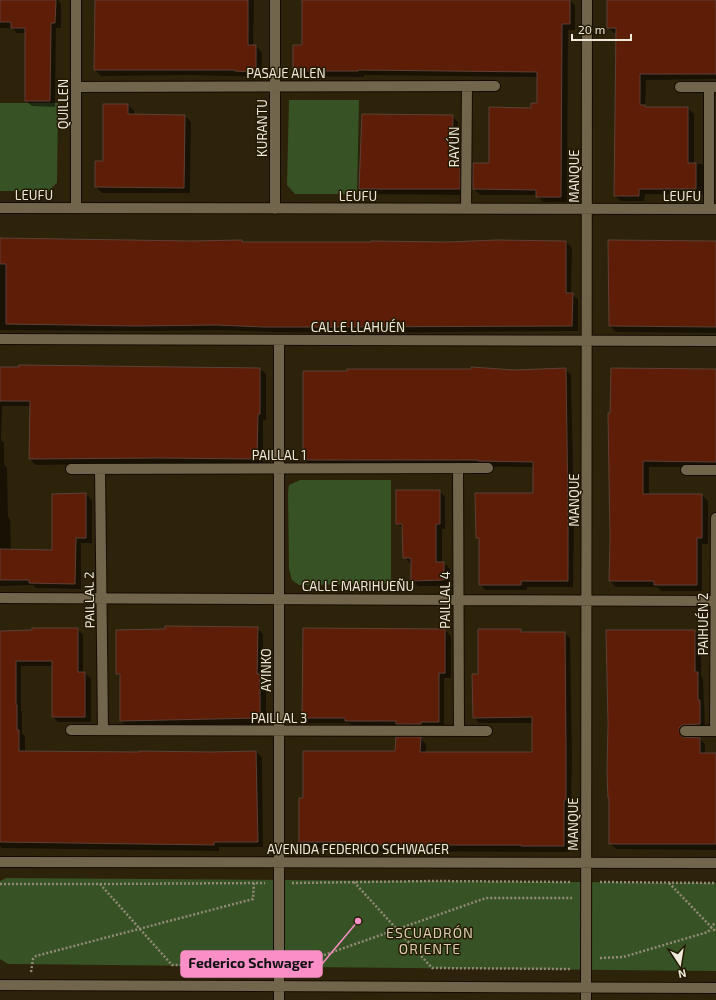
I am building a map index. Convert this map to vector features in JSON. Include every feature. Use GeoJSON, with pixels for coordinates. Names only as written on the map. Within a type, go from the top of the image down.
{"type":"FeatureCollection","features":[{"type":"Feature","properties":{"kind":"street","name":"QUILLEN"},"geometry":{"type":"LineString","coordinates":[[76,0],[76,208]]}},
{"type":"Feature","properties":{"kind":"street","name":"KURANTU"},"geometry":{"type":"LineString","coordinates":[[275,0],[275,209]]}},
{"type":"Feature","properties":{"kind":"street","name":"MANQUE"},"geometry":{"type":"LineString","coordinates":[[586,1000],[587,0]]}},
{"type":"Feature","properties":{"kind":"street","name":"RAYÚN"},"geometry":{"type":"LineString","coordinates":[[466,209],[467,86]]}},
{"type":"Feature","properties":{"kind":"street","name":"PASAJE AILEN"},"geometry":{"type":"LineString","coordinates":[[76,87],[495,86]]}},
{"type":"Feature","properties":{"kind":"street"},"geometry":{"type":"LineString","coordinates":[[680,87],[713,87],[712,209]]}},
{"type":"Feature","properties":{"kind":"street","name":"LEUFU"},"geometry":{"type":"LineString","coordinates":[[0,208],[712,209]]}},
{"type":"Feature","properties":{"kind":"street","name":"CALLE LLAHUÉN"},"geometry":{"type":"LineString","coordinates":[[0,339],[716,341]]}},
{"type":"Feature","properties":{"kind":"street","name":"AYINKO"},"geometry":{"type":"LineString","coordinates":[[279,340],[279,1000]]}},
{"type":"Feature","properties":{"kind":"street","name":"PAILLAL 4"},"geometry":{"type":"LineString","coordinates":[[458,468],[459,731]]}},
{"type":"Feature","properties":{"kind":"street","name":"PAILLAL 1"},"geometry":{"type":"LineString","coordinates":[[71,469],[488,468]]}},
{"type":"Feature","properties":{"kind":"street","name":"PAILLAL 2"},"geometry":{"type":"LineString","coordinates":[[100,469],[103,730]]}},
{"type":"Feature","properties":{"kind":"street"},"geometry":{"type":"LineString","coordinates":[[686,470],[716,470]]}},
{"type":"Feature","properties":{"kind":"street","name":"PAIHUÉN 2"},"geometry":{"type":"LineString","coordinates":[[715,731],[716,518]]}},
{"type":"Feature","properties":{"kind":"street","name":"CALLE MARIHUEÑU"},"geometry":{"type":"LineString","coordinates":[[0,598],[716,601]]}},
{"type":"Feature","properties":{"kind":"street","name":"PAILLAL 3"},"geometry":{"type":"LineString","coordinates":[[71,730],[487,731]]}},
{"type":"Feature","properties":{"kind":"street"},"geometry":{"type":"LineString","coordinates":[[685,731],[715,731]]}},
{"type":"Feature","properties":{"kind":"street","name":"AVENIDA FEDERICO SCHWAGER"},"geometry":{"type":"LineString","coordinates":[[0,862],[716,863]]}},
{"type":"Feature","properties":{"kind":"street"},"geometry":{"type":"LineString","coordinates":[[0,985],[716,988]]}},
{"type":"Feature","properties":{"kind":"path"},"geometry":{"type":"LineString","coordinates":[[354,882],[432,968],[571,969],[572,958],[623,957],[708,932],[714,924],[716,924]]}},
{"type":"Feature","properties":{"kind":"path"},"geometry":{"type":"LineString","coordinates":[[0,884],[354,882],[716,883]]}},
{"type":"Feature","properties":{"kind":"path"},"geometry":{"type":"LineString","coordinates":[[29,986],[33,960],[36,956],[253,899],[254,883]]}},
{"type":"Feature","properties":{"kind":"path"},"geometry":{"type":"LineString","coordinates":[[668,883],[716,932]]}},
{"type":"Feature","properties":{"kind":"path"},"geometry":{"type":"LineString","coordinates":[[100,884],[172,965],[257,966],[267,961],[268,954],[324,955],[486,898],[586,898]]}},
{"type":"Feature","properties":{"kind":"green space"},"geometry":{"type":"Polygon","coordinates":[[[289,100],[359,100],[357,194],[295,194],[287,185],[289,100]]]}},
{"type":"Feature","properties":{"kind":"green space"},"geometry":{"type":"Polygon","coordinates":[[[0,103],[58,103],[57,183],[48,191],[0,191],[0,103]]]}},
{"type":"Feature","properties":{"kind":"green space"},"geometry":{"type":"Polygon","coordinates":[[[300,480],[391,480],[391,584],[299,585],[292,580],[289,569],[288,493],[289,485],[300,480]]]}},
{"type":"Feature","properties":{"kind":"green space"},"geometry":{"type":"Polygon","coordinates":[[[6,878],[716,883],[716,971],[8,964],[0,959],[0,881],[6,878]]]}},
{"type":"Feature","properties":{"kind":"building"},"geometry":{"type":"Polygon","coordinates":[[[0,0],[56,0],[55,23],[51,23],[50,101],[25,101],[25,28],[11,28],[11,22],[0,22],[0,0]]]}},
{"type":"Feature","properties":{"kind":"building"},"geometry":{"type":"Polygon","coordinates":[[[95,0],[248,0],[248,45],[256,45],[256,72],[235,70],[94,70],[95,0]]]}},
{"type":"Feature","properties":{"kind":"building"},"geometry":{"type":"Polygon","coordinates":[[[302,0],[570,0],[570,24],[562,24],[561,197],[536,197],[536,190],[473,189],[473,163],[489,163],[489,107],[531,108],[531,103],[537,103],[537,72],[358,70],[293,71],[293,45],[302,45],[302,0]]]}},
{"type":"Feature","properties":{"kind":"building"},"geometry":{"type":"Polygon","coordinates":[[[607,0],[716,0],[716,74],[640,74],[640,105],[645,105],[645,107],[688,107],[688,163],[696,163],[696,189],[639,189],[639,196],[614,196],[616,28],[607,28],[607,0]]]}},
{"type":"Feature","properties":{"kind":"building"},"geometry":{"type":"Polygon","coordinates":[[[103,104],[128,104],[128,114],[185,115],[184,188],[95,187],[95,161],[103,161],[103,104]]]}},
{"type":"Feature","properties":{"kind":"building"},"geometry":{"type":"Polygon","coordinates":[[[362,114],[453,115],[452,163],[460,163],[460,189],[359,189],[362,114]]]}},
{"type":"Feature","properties":{"kind":"building"},"geometry":{"type":"Polygon","coordinates":[[[0,238],[191,241],[242,240],[242,242],[447,242],[496,240],[566,241],[566,293],[573,293],[572,326],[264,327],[216,325],[136,326],[6,324],[6,264],[0,264],[0,238]]]}},
{"type":"Feature","properties":{"kind":"building"},"geometry":{"type":"Polygon","coordinates":[[[608,240],[716,241],[716,327],[609,326],[608,240]]]}},
{"type":"Feature","properties":{"kind":"building"},"geometry":{"type":"Polygon","coordinates":[[[19,365],[260,368],[260,414],[258,414],[257,459],[29,459],[30,401],[0,401],[0,367],[19,367],[19,365]]]}},
{"type":"Feature","properties":{"kind":"building"},"geometry":{"type":"Polygon","coordinates":[[[471,367],[515,370],[566,368],[568,581],[521,581],[521,585],[479,585],[479,538],[476,538],[475,493],[533,493],[533,462],[478,460],[303,460],[303,371],[347,371],[347,369],[471,369],[471,367]]]}},
{"type":"Feature","properties":{"kind":"building"},"geometry":{"type":"Polygon","coordinates":[[[611,368],[716,369],[716,462],[643,461],[643,494],[702,494],[702,538],[697,538],[697,585],[654,585],[654,581],[609,581],[610,538],[608,413],[610,413],[611,368]]]}},
{"type":"Feature","properties":{"kind":"building"},"geometry":{"type":"Polygon","coordinates":[[[396,490],[440,490],[440,524],[436,524],[436,562],[444,562],[444,580],[411,581],[411,558],[403,558],[402,524],[396,524],[396,490]]]}},
{"type":"Feature","properties":{"kind":"building"},"geometry":{"type":"Polygon","coordinates":[[[86,493],[86,538],[76,538],[75,584],[29,583],[29,580],[0,580],[0,549],[52,550],[52,494],[86,493]]]}},
{"type":"Feature","properties":{"kind":"building"},"geometry":{"type":"Polygon","coordinates":[[[165,626],[258,627],[257,674],[260,674],[260,718],[120,721],[120,674],[116,674],[116,630],[165,629],[165,626]]]}},
{"type":"Feature","properties":{"kind":"building"},"geometry":{"type":"Polygon","coordinates":[[[32,628],[78,628],[78,672],[85,672],[85,717],[52,717],[52,661],[16,661],[16,705],[17,730],[19,730],[19,751],[256,751],[258,842],[214,842],[214,845],[0,842],[0,631],[32,630],[32,628]]]}},
{"type":"Feature","properties":{"kind":"building"},"geometry":{"type":"Polygon","coordinates":[[[303,628],[445,629],[445,673],[439,673],[439,722],[396,724],[396,721],[345,721],[345,718],[302,718],[303,628]]]}},
{"type":"Feature","properties":{"kind":"building"},"geometry":{"type":"Polygon","coordinates":[[[478,629],[521,629],[521,632],[565,632],[566,800],[564,800],[564,846],[346,845],[346,842],[299,842],[299,798],[303,798],[303,751],[395,751],[396,737],[421,737],[420,752],[532,752],[532,717],[473,718],[472,674],[478,674],[478,629]]]}},
{"type":"Feature","properties":{"kind":"building"},"geometry":{"type":"Polygon","coordinates":[[[606,630],[695,630],[695,672],[698,672],[700,724],[682,725],[679,728],[679,731],[682,737],[700,738],[700,753],[716,753],[716,844],[609,844],[606,630]]]}},
{"type":"Feature","properties":{"kind":"place","name":"Federico Schwager"},"geometry":{"type":"Point","coordinates":[358,921]}},
{"type":"Feature","properties":{"kind":"district","name":"ESCUADRÓN ORIENTE"},"geometry":{"type":"Point","coordinates":[430,940]}}]}
